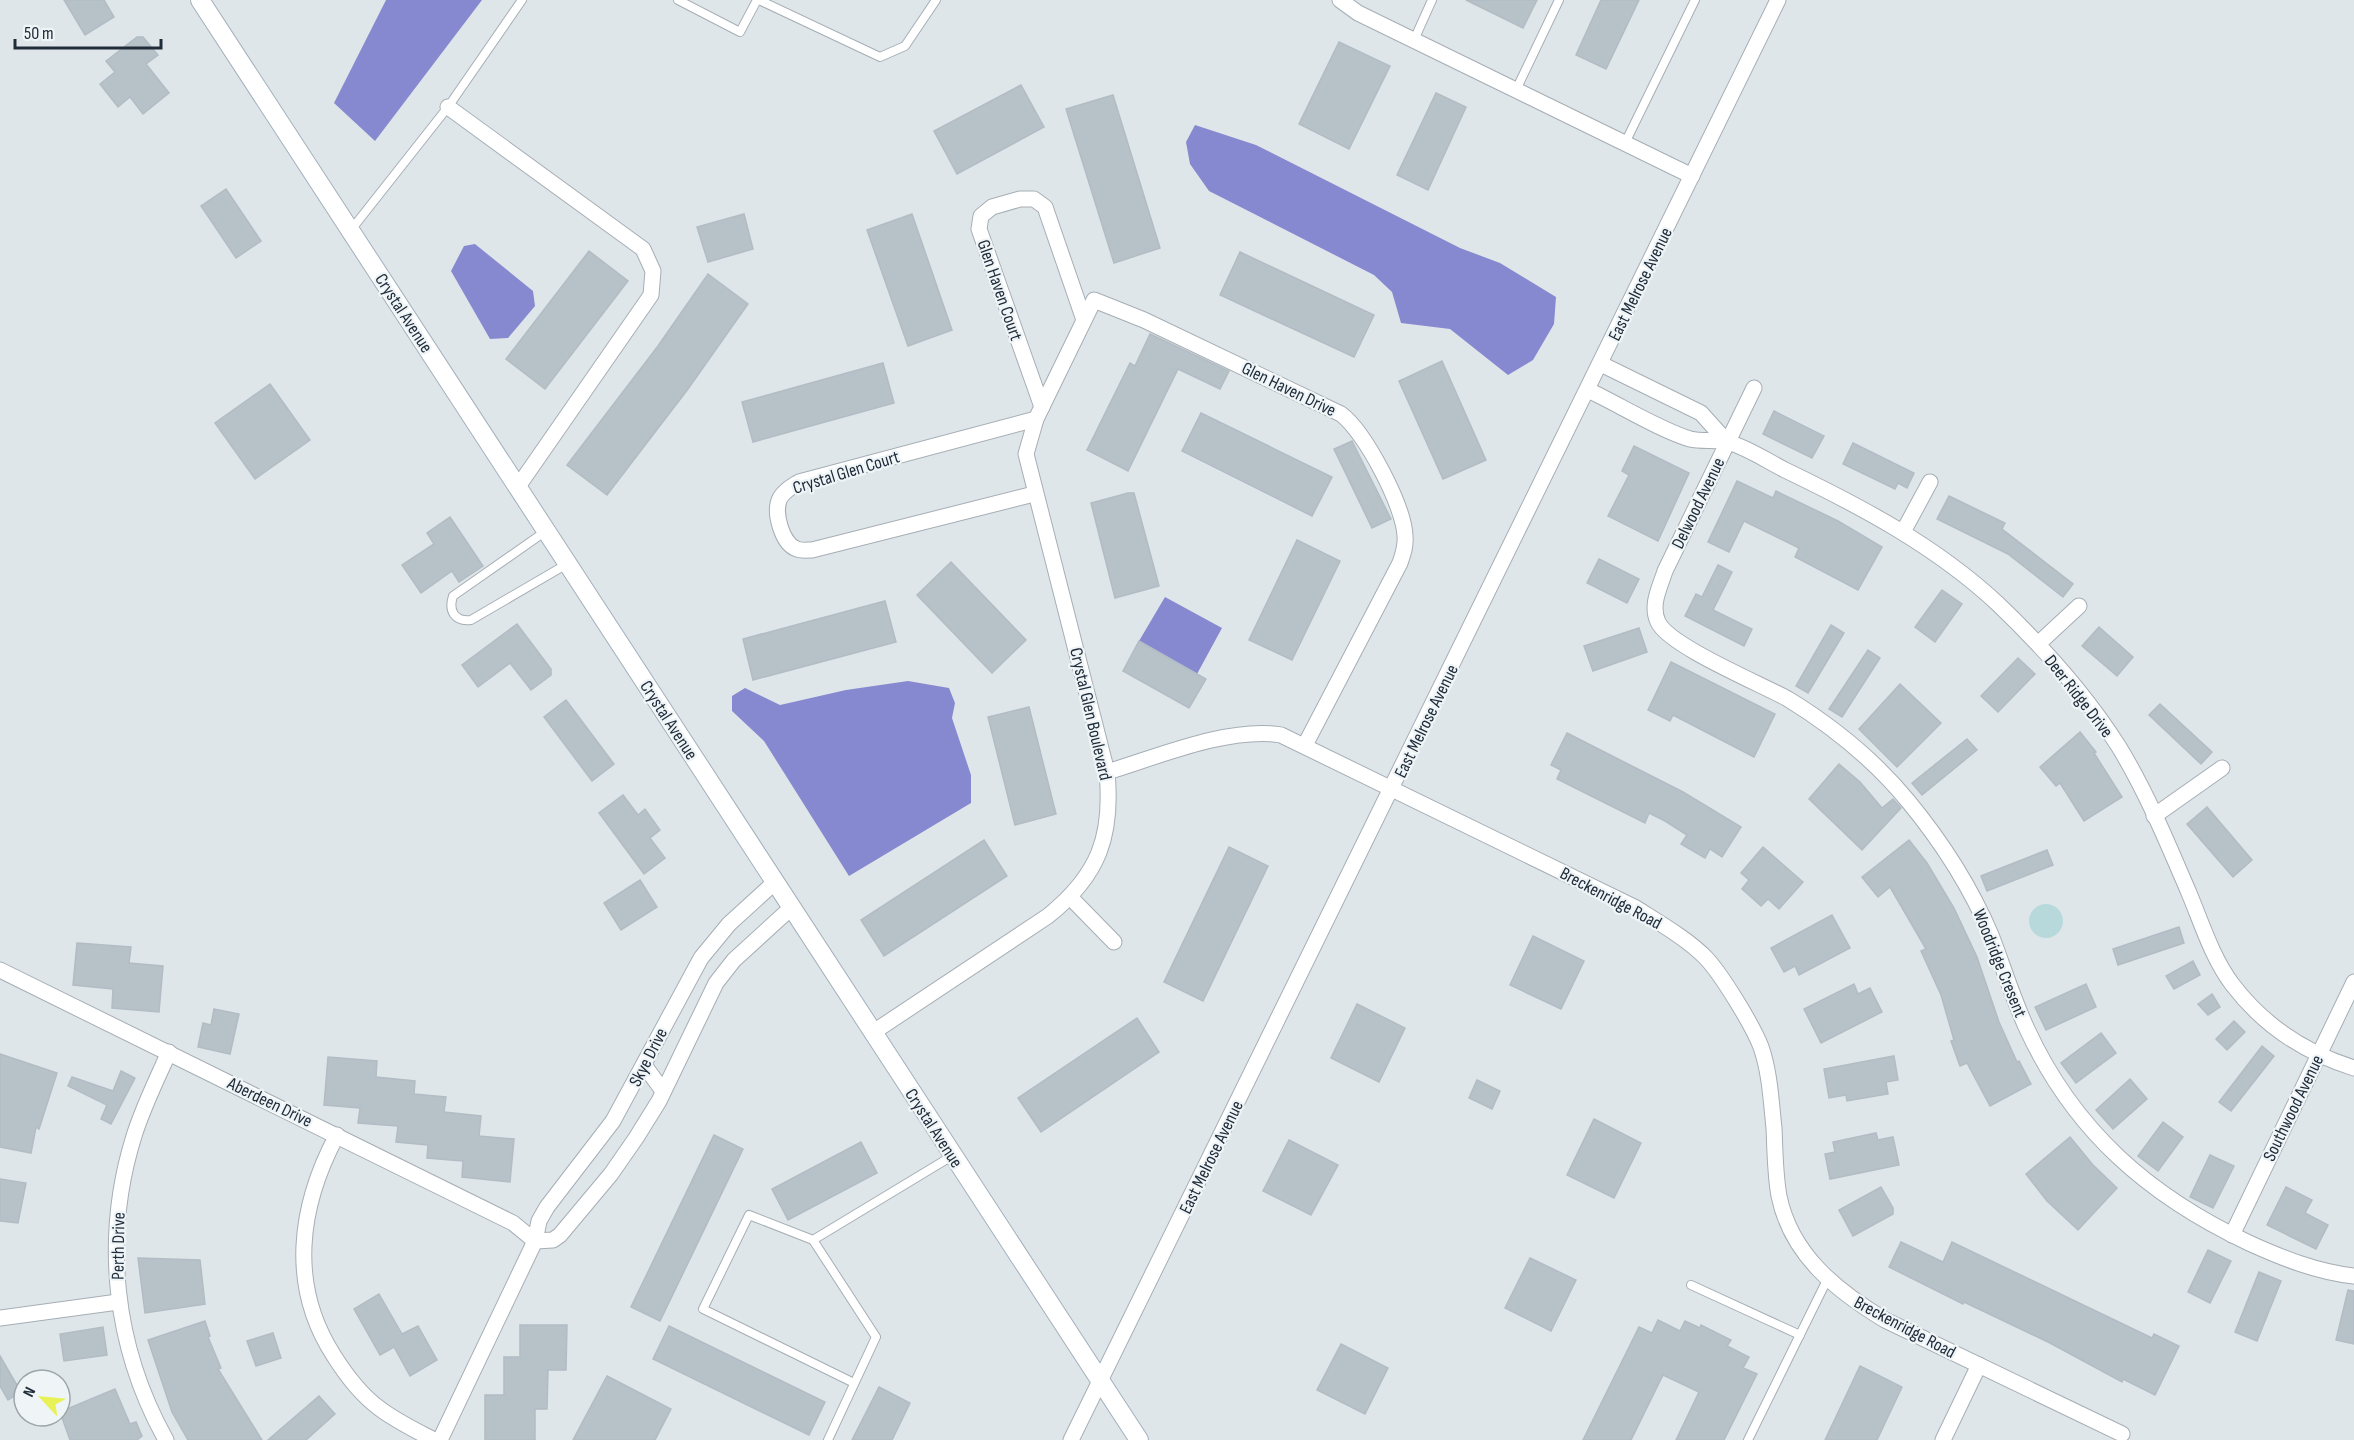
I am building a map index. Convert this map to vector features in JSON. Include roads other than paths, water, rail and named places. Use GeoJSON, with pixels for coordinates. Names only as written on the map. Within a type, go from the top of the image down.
{"type":"FeatureCollection","features":[{"type":"Feature","properties":{"kind":"street"},"geometry":{"type":"LineString","coordinates":[[1340,0],[1358,12],[1413,40],[1692,176]]}},
{"type":"Feature","properties":{"kind":"street","name":"East Melrose Avenue"},"geometry":{"type":"LineString","coordinates":[[1071,1440],[1101,1383],[1778,0]]}},
{"type":"Feature","properties":{"kind":"street","name":"Crystal Avenue"},"geometry":{"type":"LineString","coordinates":[[202,1],[774,883],[1139,1440]]}},
{"type":"Feature","properties":{"kind":"street"},"geometry":{"type":"LineString","coordinates":[[448,107],[643,249],[653,272],[651,295],[518,488]]}},
{"type":"Feature","properties":{"kind":"street","name":"Glen Haven Court"},"geometry":{"type":"LineString","coordinates":[[1039,413],[979,229],[981,216],[992,207],[1020,199],[1034,199],[1045,207],[1084,320]]}},
{"type":"Feature","properties":{"kind":"street","name":"Crystal Glen Boulevard"},"geometry":{"type":"LineString","coordinates":[[872,1033],[1048,916],[1071,898],[1089,875],[1106,835],[1110,807],[1107,772],[1034,494],[1026,454],[1028,440],[1039,413],[1094,300]]}},
{"type":"Feature","properties":{"kind":"street","name":"Glen Haven Drive"},"geometry":{"type":"LineString","coordinates":[[1094,300],[1144,320],[1341,414],[1361,432],[1394,497],[1404,524],[1405,537],[1400,563],[1305,744]]}},
{"type":"Feature","properties":{"kind":"street","name":"Deer Ridge Drive"},"geometry":{"type":"LineString","coordinates":[[1601,364],[1701,413],[1727,442]]}},
{"type":"Feature","properties":{"kind":"street","name":"Delwood Avenue"},"geometry":{"type":"LineString","coordinates":[[1658,622],[1656,599],[1665,571],[1754,388]]}},
{"type":"Feature","properties":{"kind":"street","name":"Deer Ridge Drive"},"geometry":{"type":"LineString","coordinates":[[1588,390],[1689,439],[1727,442],[1839,496],[1902,532],[1951,566],[1996,602],[2038,644],[2085,699],[2119,747],[2154,816],[2209,945],[2230,982],[2249,1004],[2281,1032],[2318,1055],[2354,1068]]}},
{"type":"Feature","properties":{"kind":"street","name":"Crystal Glen Court"},"geometry":{"type":"LineString","coordinates":[[1034,494],[812,550],[798,550],[786,542],[777,514],[778,500],[786,489],[799,482],[1039,413]]}},
{"type":"Feature","properties":{"kind":"street"},"geometry":{"type":"LineString","coordinates":[[1902,532],[1930,482]]}},
{"type":"Feature","properties":{"kind":"street"},"geometry":{"type":"LineString","coordinates":[[2038,644],[2079,606]]}},
{"type":"Feature","properties":{"kind":"street","name":"Woodridge Cresent"},"geometry":{"type":"LineString","coordinates":[[1658,622],[1677,641],[1788,700],[1836,732],[1894,785],[1942,847],[1972,896],[1990,935],[2027,1030],[2048,1068],[2072,1105],[2109,1150],[2141,1180],[2177,1205],[2232,1235],[2322,1271],[2354,1276]]}},
{"type":"Feature","properties":{"kind":"street","name":"Breckenridge Road"},"geometry":{"type":"LineString","coordinates":[[1107,772],[1251,732],[1281,735],[1305,744],[1636,908],[1706,957],[1741,1009],[1762,1049],[1771,1093],[1782,1208],[1798,1242],[1827,1280],[1849,1298],[1885,1320],[2122,1434]]}},
{"type":"Feature","properties":{"kind":"street"},"geometry":{"type":"LineString","coordinates":[[2154,816],[2222,768]]}},
{"type":"Feature","properties":{"kind":"street","name":"Skye Drive"},"geometry":{"type":"LineString","coordinates":[[440,1440],[535,1241],[539,1221],[547,1207],[613,1121],[701,958],[729,924],[774,883]]}},
{"type":"Feature","properties":{"kind":"street"},"geometry":{"type":"LineString","coordinates":[[1071,898],[1114,942]]}},
{"type":"Feature","properties":{"kind":"street","name":"Skye Drive"},"geometry":{"type":"LineString","coordinates":[[535,1241],[553,1240],[583,1209],[636,1138],[663,1091],[716,983],[734,960],[791,908]]}},
{"type":"Feature","properties":{"kind":"street","name":"Aberdeen Drive"},"geometry":{"type":"LineString","coordinates":[[2,976],[169,1052],[337,1135],[513,1223],[535,1241]]}},
{"type":"Feature","properties":{"kind":"street","name":"Southwood Avenue"},"geometry":{"type":"LineString","coordinates":[[2232,1235],[2354,982]]}},
{"type":"Feature","properties":{"kind":"street","name":"Perth Drive"},"geometry":{"type":"LineString","coordinates":[[165,1440],[134,1366],[118,1302],[117,1221],[126,1164],[144,1109],[169,1052]]}},
{"type":"Feature","properties":{"kind":"street"},"geometry":{"type":"LineString","coordinates":[[644,1065],[663,1091]]}},
{"type":"Feature","properties":{"kind":"street"},"geometry":{"type":"LineString","coordinates":[[337,1135],[321,1165],[308,1206],[304,1234],[303,1276],[313,1317],[324,1341],[357,1387],[377,1406],[400,1422],[434,1440]]}},
{"type":"Feature","properties":{"kind":"street"},"geometry":{"type":"LineString","coordinates":[[0,1318],[118,1302]]}},
{"type":"Feature","properties":{"kind":"street"},"geometry":{"type":"LineString","coordinates":[[1943,1440],[1979,1365]]}},
{"type":"Feature","properties":{"kind":"lane"},"geometry":{"type":"LineString","coordinates":[[351,231],[448,107],[522,0]]}},
{"type":"Feature","properties":{"kind":"lane"},"geometry":{"type":"LineString","coordinates":[[678,0],[740,32],[758,0],[880,57],[905,46],[936,0]]}},
{"type":"Feature","properties":{"kind":"lane"},"geometry":{"type":"LineString","coordinates":[[1413,40],[1432,0]]}},
{"type":"Feature","properties":{"kind":"lane"},"geometry":{"type":"LineString","coordinates":[[1516,90],[1559,0]]}},
{"type":"Feature","properties":{"kind":"lane"},"geometry":{"type":"LineString","coordinates":[[1624,143],[1695,0]]}},
{"type":"Feature","properties":{"kind":"lane"},"geometry":{"type":"LineString","coordinates":[[546,531],[453,596],[450,605],[454,615],[462,621],[471,620],[567,564]]}},
{"type":"Feature","properties":{"kind":"lane"},"geometry":{"type":"LineString","coordinates":[[813,1240],[952,1156]]}},
{"type":"Feature","properties":{"kind":"lane"},"geometry":{"type":"LineString","coordinates":[[828,1440],[876,1337],[813,1240],[749,1215],[703,1309],[854,1383]]}},
{"type":"Feature","properties":{"kind":"lane"},"geometry":{"type":"LineString","coordinates":[[1748,1440],[1827,1280]]}},
{"type":"Feature","properties":{"kind":"lane"},"geometry":{"type":"LineString","coordinates":[[1691,1285],[1800,1335]]}},
{"type":"Feature","properties":{"kind":"water"},"geometry":{"type":"Polygon","coordinates":[[[386,0],[482,0],[375,141],[334,103],[386,0]]]}},
{"type":"Feature","properties":{"kind":"water"},"geometry":{"type":"Polygon","coordinates":[[[1195,125],[1256,145],[1460,248],[1500,263],[1556,297],[1554,324],[1533,360],[1508,375],[1450,329],[1401,323],[1392,292],[1374,275],[1209,191],[1190,164],[1186,142],[1195,125]]]}},
{"type":"Feature","properties":{"kind":"water"},"geometry":{"type":"Polygon","coordinates":[[[475,244],[533,291],[535,306],[508,338],[490,339],[451,271],[464,246],[475,244]]]}},
{"type":"Feature","properties":{"kind":"water"},"geometry":{"type":"Polygon","coordinates":[[[1165,597],[1222,628],[1197,674],[1139,641],[1165,597]]]}},
{"type":"Feature","properties":{"kind":"water"},"geometry":{"type":"Polygon","coordinates":[[[908,681],[949,688],[955,703],[952,718],[971,775],[971,803],[849,876],[764,741],[732,711],[732,696],[745,688],[780,705],[846,690],[908,681]]]}}]}
